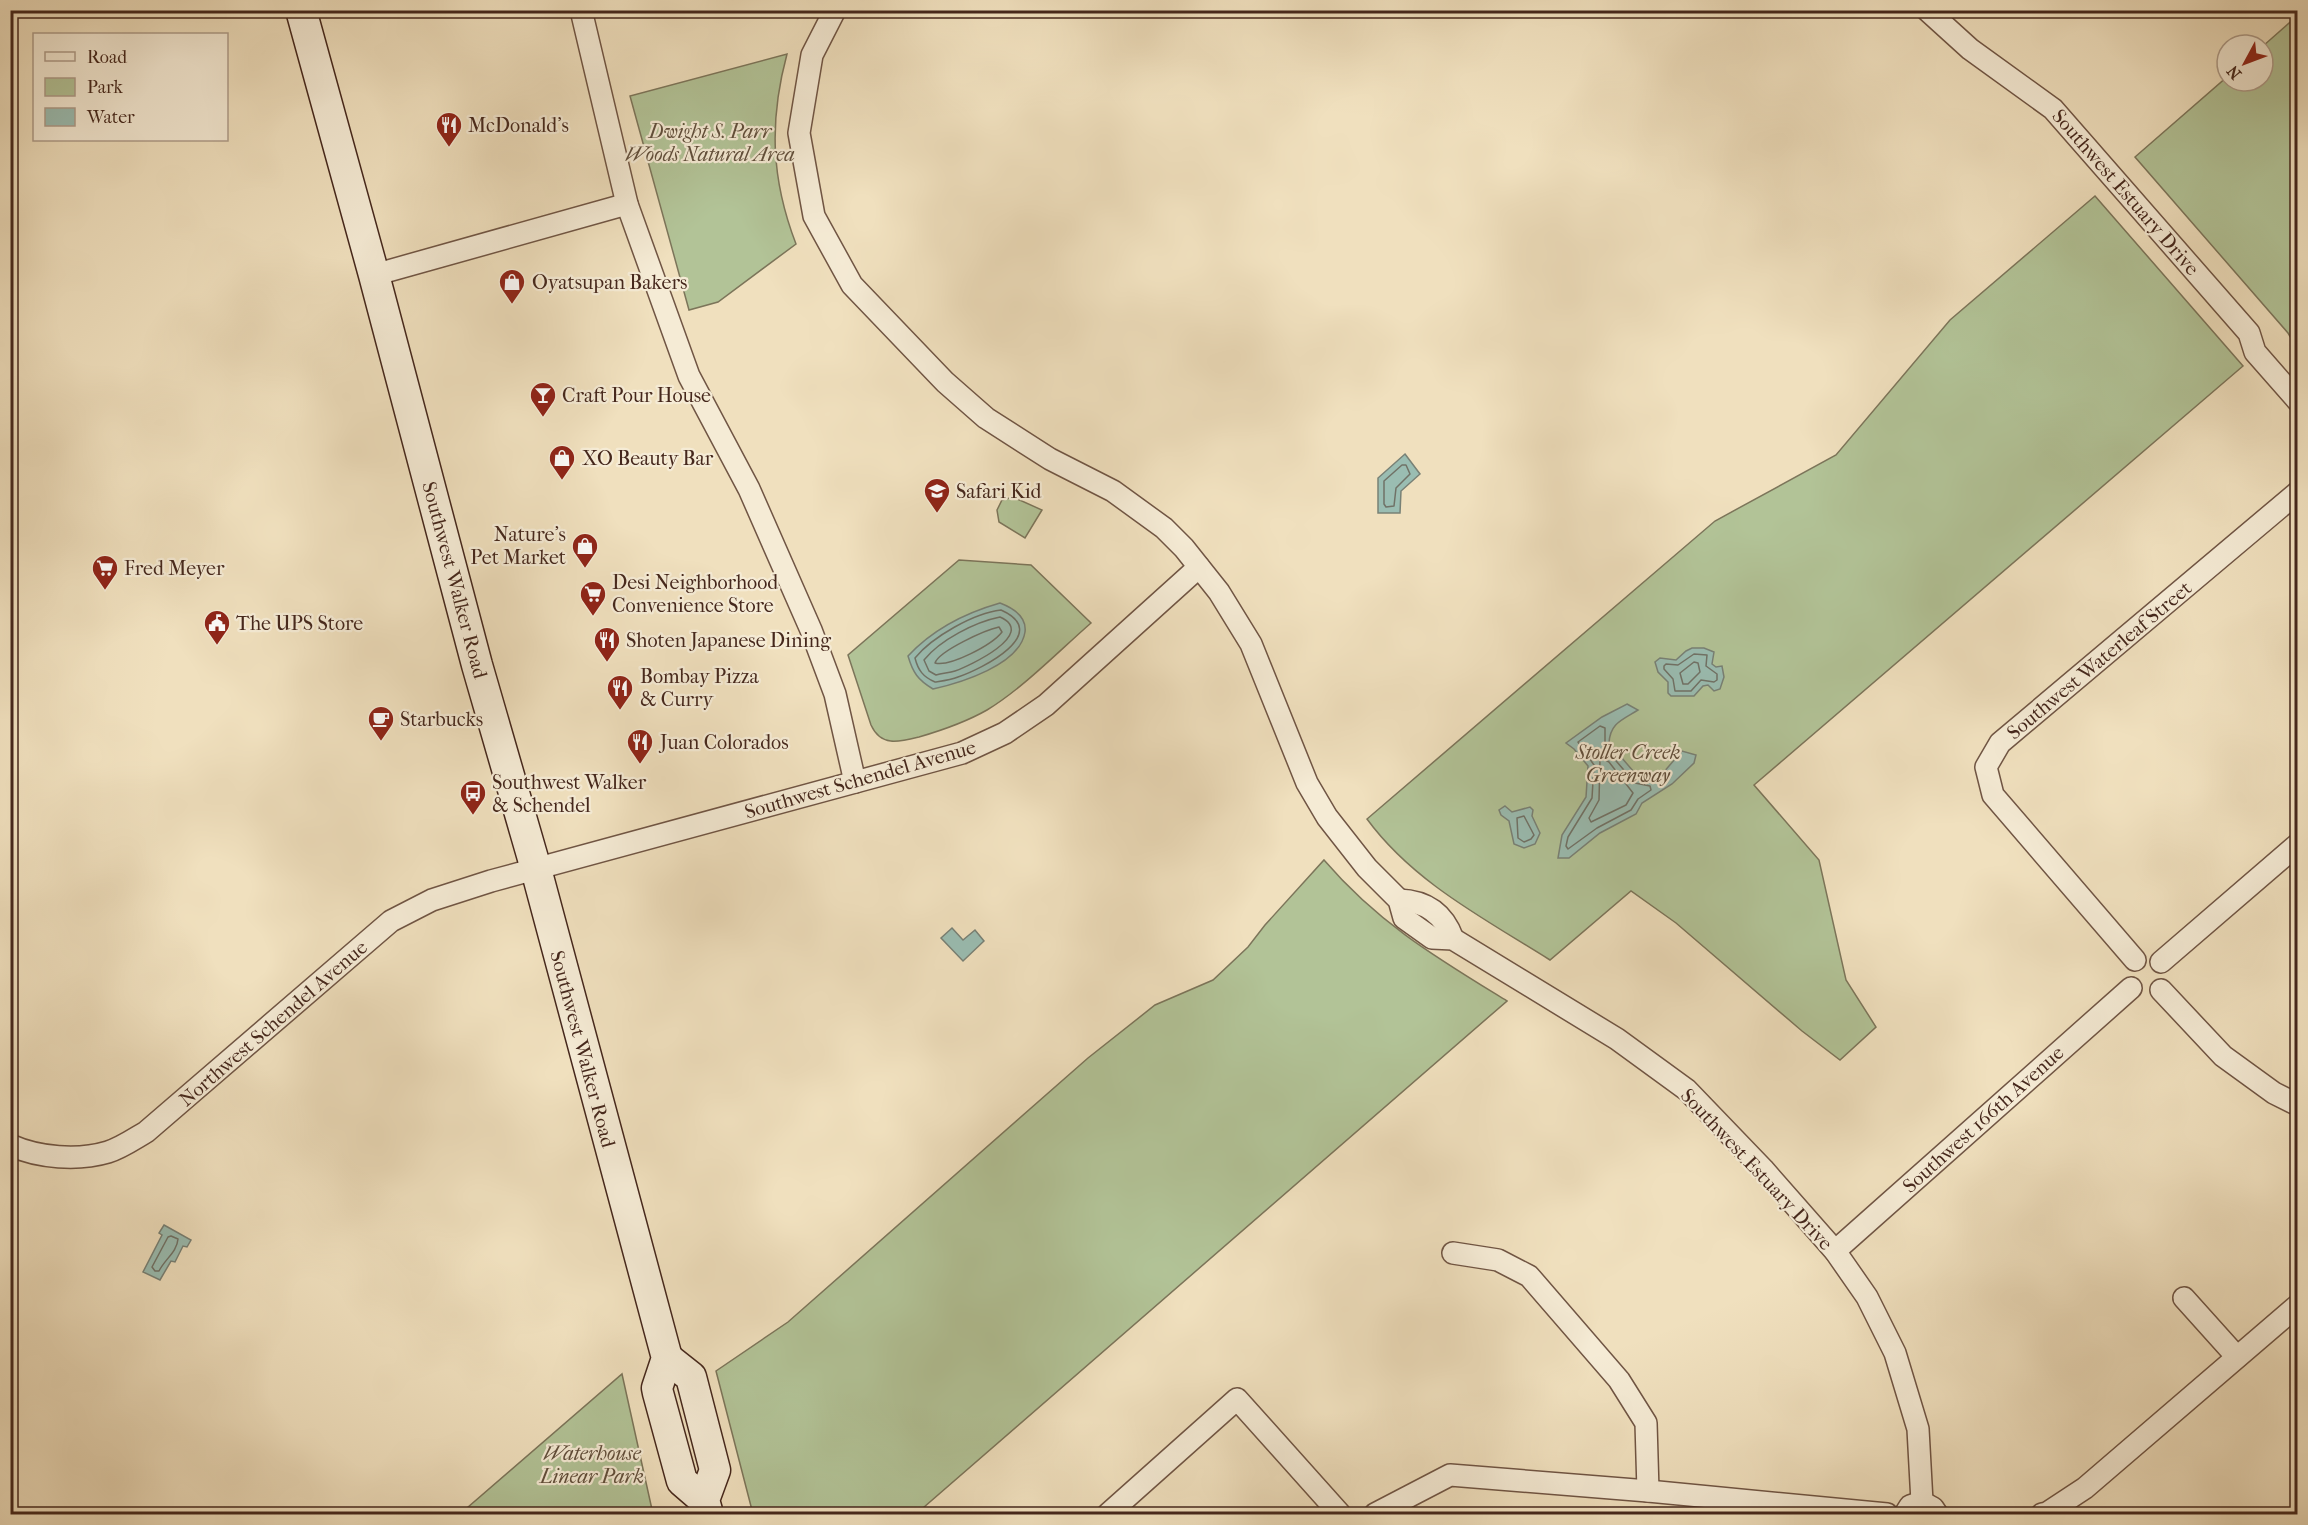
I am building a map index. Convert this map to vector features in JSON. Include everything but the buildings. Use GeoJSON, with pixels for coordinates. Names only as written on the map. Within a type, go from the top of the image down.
{"type":"FeatureCollection","features":[{"type":"Feature","properties":{"kind":"main road","name":"Southwest Walker Road"},"geometry":{"type":"LineString","coordinates":[[301,10],[477,665],[536,868],[667,1358],[657,1388],[658,1393],[682,1481],[706,1507]]}},
{"type":"Feature","properties":{"kind":"street"},"geometry":{"type":"LineString","coordinates":[[581,10],[627,204],[689,376],[749,489],[812,630],[835,694],[855,782]]}},
{"type":"Feature","properties":{"kind":"street","name":"Southwest Estuary Drive"},"geometry":{"type":"LineString","coordinates":[[835,10],[812,55],[799,133],[814,216],[852,285],[945,382],[986,418],[1050,459],[1113,491],[1164,528],[1199,567],[1219,592],[1251,644],[1308,783],[1328,817],[1367,867],[1400,900],[1416,901],[1446,922],[1453,939],[1617,1039],[1687,1090],[1763,1169],[1834,1251],[1867,1297],[1895,1353],[1918,1429],[1929,1508]]}},
{"type":"Feature","properties":{"kind":"street","name":"Southwest Estuary Drive"},"geometry":{"type":"LineString","coordinates":[[1927,10],[1970,49],[2053,109],[2249,333],[2255,352],[2298,401]]}},
{"type":"Feature","properties":{"kind":"street"},"geometry":{"type":"LineString","coordinates":[[374,275],[627,204]]}},
{"type":"Feature","properties":{"kind":"street","name":"Southwest Waterleaf Street"},"geometry":{"type":"LineString","coordinates":[[2135,960],[1993,795],[1986,767],[2000,744],[2298,492]]}},
{"type":"Feature","properties":{"kind":"street","name":"Southwest Schendel Avenue"},"geometry":{"type":"LineString","coordinates":[[536,868],[962,753],[1005,733],[1046,705],[1199,567]]}},
{"type":"Feature","properties":{"kind":"street"},"geometry":{"type":"LineString","coordinates":[[2161,962],[2298,844]]}},
{"type":"Feature","properties":{"kind":"street","name":"Northwest Schendel Avenue"},"geometry":{"type":"LineString","coordinates":[[10,1145],[21,1150],[71,1158],[108,1152],[146,1132],[391,921],[432,900],[536,868]]}},
{"type":"Feature","properties":{"kind":"street"},"geometry":{"type":"LineString","coordinates":[[2150,956],[2161,962],[2166,970],[2167,978],[2161,990],[2145,996],[2131,988],[2127,973],[2135,960],[2150,956]]}},
{"type":"Feature","properties":{"kind":"street","name":"Southwest 166th Avenue"},"geometry":{"type":"LineString","coordinates":[[1834,1251],[2131,988]]}},
{"type":"Feature","properties":{"kind":"street"},"geometry":{"type":"LineString","coordinates":[[2161,990],[2223,1056],[2274,1093],[2298,1105]]}},
{"type":"Feature","properties":{"kind":"street"},"geometry":{"type":"LineString","coordinates":[[1453,1253],[1498,1260],[1529,1276],[1619,1380],[1647,1423],[1648,1491]]}},
{"type":"Feature","properties":{"kind":"street"},"geometry":{"type":"LineString","coordinates":[[2184,1298],[2237,1357]]}},
{"type":"Feature","properties":{"kind":"street"},"geometry":{"type":"LineString","coordinates":[[2042,1515],[2085,1488],[2298,1305]]}},
{"type":"Feature","properties":{"kind":"street"},"geometry":{"type":"LineString","coordinates":[[1108,1515],[1237,1399],[1340,1515]]}},
{"type":"Feature","properties":{"kind":"street"},"geometry":{"type":"LineString","coordinates":[[1375,1515],[1450,1475],[1648,1491],[1887,1515]]}},
{"type":"Feature","properties":{"kind":"street"},"geometry":{"type":"LineString","coordinates":[[1905,1515],[1910,1506],[1929,1508]]}},
{"type":"Feature","properties":{"kind":"green space"},"geometry":{"type":"Polygon","coordinates":[[[2297,16],[2297,348],[2288,333],[2135,157],[2215,87],[2215,93],[2275,93],[2275,35],[2297,16]]]}},
{"type":"Feature","properties":{"kind":"green space","name":"Dwight S. Parr Woods Natural Area"},"geometry":{"type":"Polygon","coordinates":[[[787,54],[777,103],[775,150],[782,196],[796,244],[718,302],[689,310],[630,96],[787,54]]]}},
{"type":"Feature","properties":{"kind":"green space","name":"Stoller Creek Greenway"},"geometry":{"type":"Polygon","coordinates":[[[2095,196],[2243,366],[1754,785],[1819,860],[1846,980],[1876,1027],[1840,1060],[1802,1031],[1676,923],[1631,891],[1550,960],[1451,898],[1406,862],[1385,841],[1367,819],[1715,521],[1836,455],[1950,320],[2095,196]]]}},
{"type":"Feature","properties":{"kind":"green space"},"geometry":{"type":"Polygon","coordinates":[[[1013,497],[1042,510],[1025,538],[999,522],[997,510],[1002,500],[1013,497]]]}},
{"type":"Feature","properties":{"kind":"green space"},"geometry":{"type":"Polygon","coordinates":[[[959,560],[1031,565],[1091,623],[1027,680],[987,710],[919,737],[898,741],[885,740],[875,732],[871,725],[848,655],[959,560]]]}},
{"type":"Feature","properties":{"kind":"green space"},"geometry":{"type":"Polygon","coordinates":[[[1324,860],[1366,903],[1410,938],[1507,1001],[916,1514],[753,1514],[716,1371],[788,1322],[1088,1058],[1155,1005],[1213,980],[1248,947],[1324,860]]]}},
{"type":"Feature","properties":{"kind":"green space","name":"Waterhouse Linear Park"},"geometry":{"type":"Polygon","coordinates":[[[622,1374],[653,1514],[460,1514],[622,1374]]]}},
{"type":"Feature","properties":{"kind":"water"},"geometry":{"type":"Polygon","coordinates":[[[1405,454],[1420,474],[1401,491],[1400,513],[1378,513],[1378,478],[1405,454]]]}},
{"type":"Feature","properties":{"kind":"water"},"geometry":{"type":"Polygon","coordinates":[[[1000,603],[1018,613],[1024,621],[1025,632],[1021,644],[1012,654],[987,671],[933,689],[920,679],[914,672],[908,656],[918,646],[950,623],[1000,603]]]}},
{"type":"Feature","properties":{"kind":"water"},"geometry":{"type":"Polygon","coordinates":[[[1692,648],[1704,648],[1714,652],[1712,664],[1716,667],[1722,666],[1724,677],[1720,689],[1714,691],[1708,685],[1703,686],[1694,696],[1671,696],[1668,693],[1668,682],[1658,672],[1655,662],[1660,658],[1676,660],[1692,648]]]}},
{"type":"Feature","properties":{"kind":"water"},"geometry":{"type":"Polygon","coordinates":[[[1627,704],[1638,710],[1614,726],[1609,743],[1640,779],[1656,781],[1682,751],[1696,755],[1694,763],[1672,784],[1642,803],[1636,814],[1600,833],[1569,858],[1558,858],[1562,835],[1586,797],[1588,766],[1566,743],[1602,717],[1627,704]]]}},
{"type":"Feature","properties":{"kind":"water"},"geometry":{"type":"Polygon","coordinates":[[[1505,806],[1512,812],[1530,807],[1533,810],[1532,816],[1540,833],[1535,844],[1524,848],[1514,844],[1509,821],[1501,815],[1499,810],[1505,806]]]}},
{"type":"Feature","properties":{"kind":"water"},"geometry":{"type":"Polygon","coordinates":[[[952,928],[963,940],[975,930],[984,941],[963,961],[941,938],[952,928]]]}},
{"type":"Feature","properties":{"kind":"water"},"geometry":{"type":"Polygon","coordinates":[[[164,1225],[191,1240],[187,1247],[183,1246],[175,1262],[171,1261],[160,1280],[143,1272],[162,1235],[159,1233],[164,1225]]]}},
{"type":"Feature","properties":{"kind":"place","name":"McDonald's"},"geometry":{"type":"Point","coordinates":[449,148]}},
{"type":"Feature","properties":{"kind":"place","name":"Oyatsupan Bakers"},"geometry":{"type":"Point","coordinates":[512,305]}},
{"type":"Feature","properties":{"kind":"place","name":"Craft Pour House"},"geometry":{"type":"Point","coordinates":[543,418]}},
{"type":"Feature","properties":{"kind":"place","name":"XO Beauty Bar"},"geometry":{"type":"Point","coordinates":[562,481]}},
{"type":"Feature","properties":{"kind":"place","name":"Safari Kid"},"geometry":{"type":"Point","coordinates":[937,514]}},
{"type":"Feature","properties":{"kind":"place","name":"Nature's Pet Market"},"geometry":{"type":"Point","coordinates":[585,569]}},
{"type":"Feature","properties":{"kind":"place","name":"Fred Meyer"},"geometry":{"type":"Point","coordinates":[105,591]}},
{"type":"Feature","properties":{"kind":"place","name":"Desi Neighborhood Convenience Store"},"geometry":{"type":"Point","coordinates":[593,617]}},
{"type":"Feature","properties":{"kind":"place","name":"The UPS Store"},"geometry":{"type":"Point","coordinates":[217,646]}},
{"type":"Feature","properties":{"kind":"place","name":"Shoten Japanese Dining"},"geometry":{"type":"Point","coordinates":[607,663]}},
{"type":"Feature","properties":{"kind":"place","name":"Bombay Pizza & Curry"},"geometry":{"type":"Point","coordinates":[620,711]}},
{"type":"Feature","properties":{"kind":"place","name":"Starbucks"},"geometry":{"type":"Point","coordinates":[381,742]}},
{"type":"Feature","properties":{"kind":"place","name":"Juan Colorados"},"geometry":{"type":"Point","coordinates":[640,765]}},
{"type":"Feature","properties":{"kind":"place","name":"Southwest Walker & Schendel"},"geometry":{"type":"Point","coordinates":[473,816]}}]}
